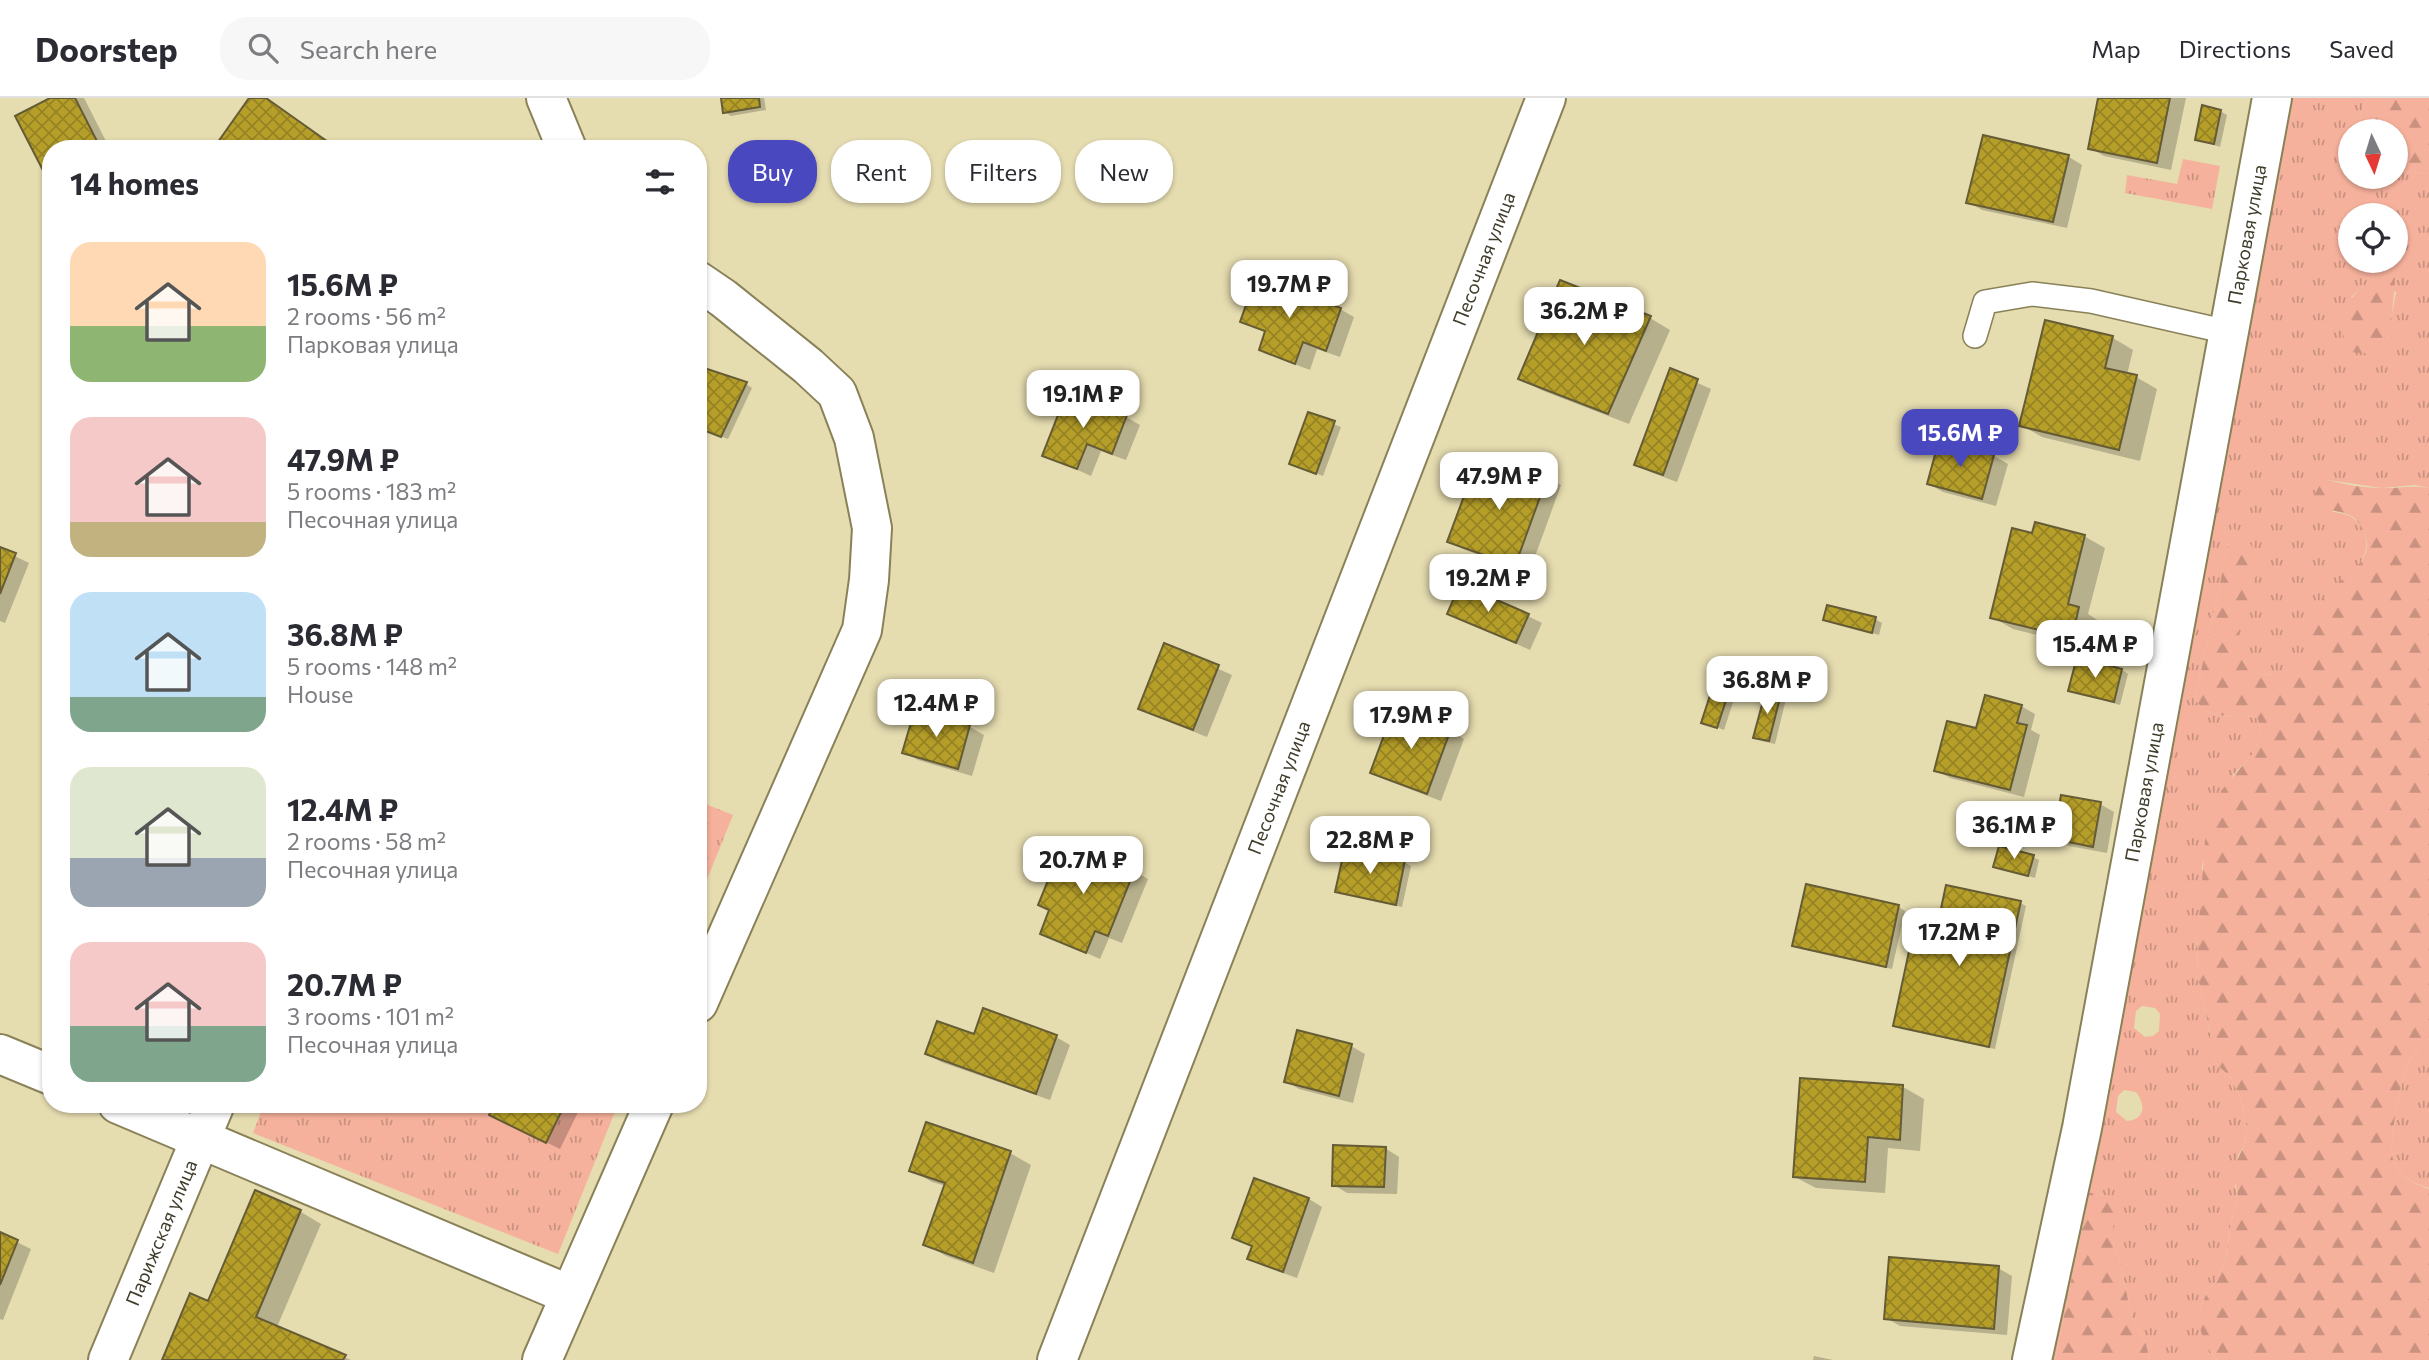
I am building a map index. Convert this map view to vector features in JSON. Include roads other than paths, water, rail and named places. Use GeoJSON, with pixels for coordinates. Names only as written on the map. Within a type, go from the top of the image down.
{"type":"FeatureCollection","features":[{"type":"Feature","properties":{"kind":"street"},"geometry":{"type":"LineString","coordinates":[[546,98],[563,140]]}},
{"type":"Feature","properties":{"kind":"street","name":"Песочная улица"},"geometry":{"type":"LineString","coordinates":[[1057,1360],[1546,98]]}},
{"type":"Feature","properties":{"kind":"street","name":"Парковая улица"},"geometry":{"type":"LineString","coordinates":[[2032,1360],[2082,1128],[2272,98]]}},
{"type":"Feature","properties":{"kind":"street"},"geometry":{"type":"LineString","coordinates":[[707,287],[808,366],[837,393],[854,438],[872,528],[862,630],[707,983]]}},
{"type":"Feature","properties":{"kind":"street"},"geometry":{"type":"LineString","coordinates":[[0,1054],[42,1071]]}},
{"type":"Feature","properties":{"kind":"street"},"geometry":{"type":"LineString","coordinates":[[139,1113],[570,1295]]}},
{"type":"Feature","properties":{"kind":"street","name":"Парижская улица"},"geometry":{"type":"LineString","coordinates":[[108,1360],[211,1113]]}},
{"type":"Feature","properties":{"kind":"street"},"geometry":{"type":"LineString","coordinates":[[542,1360],[650,1113]]}},
{"type":"Feature","properties":{"kind":"lane"},"geometry":{"type":"LineString","coordinates":[[1975,336],[1986,302],[2032,294],[2091,300],[2228,332]]}}]}
